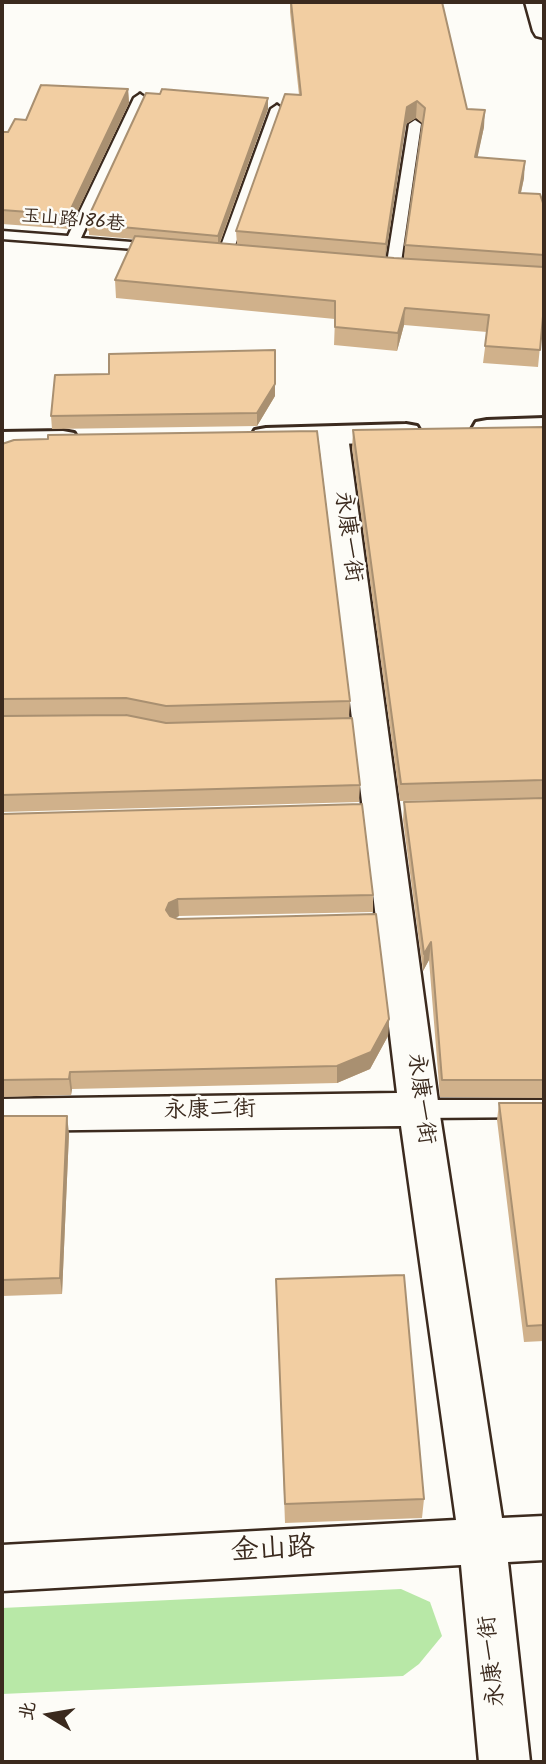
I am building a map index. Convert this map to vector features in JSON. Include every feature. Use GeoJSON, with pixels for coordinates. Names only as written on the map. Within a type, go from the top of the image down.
{"type":"FeatureCollection","features":[{"type":"Feature","properties":{"kind":"street"},"geometry":{"type":"LineString","coordinates":[[536,2],[544,31]]}},
{"type":"Feature","properties":{"kind":"street"},"geometry":{"type":"LineString","coordinates":[[236,437],[333,436],[544,427]]}},
{"type":"Feature","properties":{"kind":"street","name":"永康一街"},"geometry":{"type":"LineString","coordinates":[[333,436],[363,726],[383,811],[390,921],[482,1540],[505,1762]]}},
{"type":"Feature","properties":{"kind":"street"},"geometry":{"type":"LineString","coordinates":[[2,441],[98,440]]}},
{"type":"Feature","properties":{"kind":"street","name":"永康二街"},"geometry":{"type":"LineString","coordinates":[[2,1115],[419,1109]]}},
{"type":"Feature","properties":{"kind":"street","name":"金山路"},"geometry":{"type":"LineString","coordinates":[[2,1568],[544,1538]]}},
{"type":"Feature","properties":{"kind":"lane"},"geometry":{"type":"LineString","coordinates":[[73,240],[139,98]]}},
{"type":"Feature","properties":{"kind":"lane"},"geometry":{"type":"LineString","coordinates":[[224,254],[277,109]]}},
{"type":"Feature","properties":{"kind":"lane"},"geometry":{"type":"LineString","coordinates":[[393,269],[415,124]]}},
{"type":"Feature","properties":{"kind":"lane","name":"玉山路186巷"},"geometry":{"type":"LineString","coordinates":[[2,235],[169,249]]}},
{"type":"Feature","properties":{"kind":"lane"},"geometry":{"type":"LineString","coordinates":[[419,1109],[544,1109]]}},
{"type":"Feature","properties":{"kind":"green space"},"geometry":{"type":"Polygon","coordinates":[[[401,1589],[430,1602],[442,1636],[419,1664],[403,1676],[2,1694],[2,1608],[401,1589]]]}},
{"type":"Feature","properties":{"kind":"building"},"geometry":{"type":"Polygon","coordinates":[[[291,2],[442,2],[467,109],[485,110],[475,157],[525,161],[519,193],[540,194],[544,206],[544,255],[405,245],[425,108],[417,101],[407,107],[386,244],[236,231],[285,94],[301,95],[291,2]]]}},
{"type":"Feature","properties":{"kind":"building"},"geometry":{"type":"Polygon","coordinates":[[[41,85],[128,89],[68,215],[2,210],[2,132],[8,132],[15,119],[26,120],[41,85]]]}},
{"type":"Feature","properties":{"kind":"building"},"geometry":{"type":"Polygon","coordinates":[[[162,89],[268,98],[218,236],[89,224],[91,220],[87,220],[146,93],[160,94],[162,89]]]}},
{"type":"Feature","properties":{"kind":"building"},"geometry":{"type":"Polygon","coordinates":[[[135,236],[394,258],[544,267],[540,350],[485,346],[489,315],[405,308],[398,333],[335,327],[335,301],[115,280],[135,236]]]}},
{"type":"Feature","properties":{"kind":"building"},"geometry":{"type":"Polygon","coordinates":[[[275,350],[275,384],[257,413],[51,416],[55,375],[109,374],[109,354],[275,350]]]}},
{"type":"Feature","properties":{"kind":"building"},"geometry":{"type":"Polygon","coordinates":[[[544,427],[544,780],[401,784],[353,430],[544,427]]]}},
{"type":"Feature","properties":{"kind":"building"},"geometry":{"type":"Polygon","coordinates":[[[317,431],[350,701],[166,706],[126,698],[2,699],[2,444],[14,440],[48,439],[48,435],[317,431]]]}},
{"type":"Feature","properties":{"kind":"building"},"geometry":{"type":"Polygon","coordinates":[[[126,715],[166,723],[352,718],[360,785],[2,795],[2,716],[126,715]]]}},
{"type":"Feature","properties":{"kind":"building"},"geometry":{"type":"Polygon","coordinates":[[[544,798],[544,1080],[442,1080],[431,942],[424,954],[404,802],[544,798]]]}},
{"type":"Feature","properties":{"kind":"building"},"geometry":{"type":"Polygon","coordinates":[[[362,804],[373,895],[178,899],[169,903],[166,910],[170,916],[178,919],[376,914],[389,1019],[371,1052],[337,1066],[70,1072],[69,1079],[2,1080],[2,814],[362,804]]]}},
{"type":"Feature","properties":{"kind":"building"},"geometry":{"type":"Polygon","coordinates":[[[499,1103],[544,1103],[544,1325],[527,1326],[499,1103]]]}},
{"type":"Feature","properties":{"kind":"building"},"geometry":{"type":"Polygon","coordinates":[[[2,1116],[67,1116],[60,1278],[2,1280],[2,1116]]]}},
{"type":"Feature","properties":{"kind":"building"},"geometry":{"type":"Polygon","coordinates":[[[404,1275],[424,1499],[285,1504],[276,1279],[404,1275]]]}}]}
